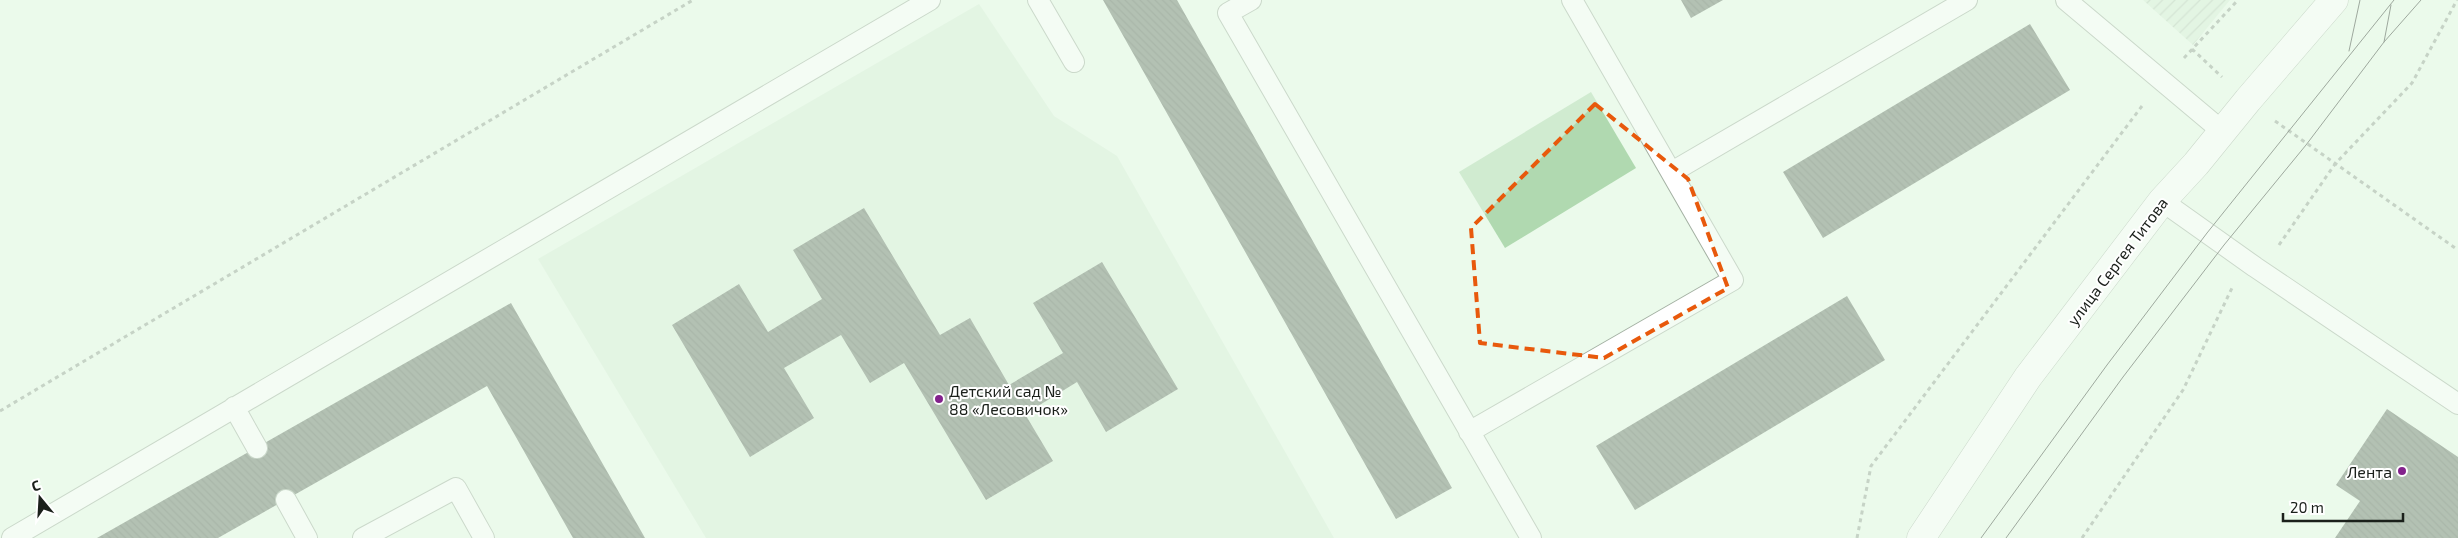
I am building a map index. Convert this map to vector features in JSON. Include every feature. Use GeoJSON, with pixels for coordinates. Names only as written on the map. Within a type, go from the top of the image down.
{"type":"FeatureCollection","features":[{"type":"Feature","properties":{"kind":"main road","name":"улица Сергея Титова"},"geometry":{"type":"LineString","coordinates":[[1921,538],[2028,377],[2162,201],[2196,164],[2334,0]]}},
{"type":"Feature","properties":{"kind":"lane"},"geometry":{"type":"LineString","coordinates":[[12,538],[930,0]]}},
{"type":"Feature","properties":{"kind":"lane"},"geometry":{"type":"LineString","coordinates":[[1038,0],[1074,62]]}},
{"type":"Feature","properties":{"kind":"lane"},"geometry":{"type":"LineString","coordinates":[[1251,0],[1228,13],[1531,538]]}},
{"type":"Feature","properties":{"kind":"lane"},"geometry":{"type":"LineString","coordinates":[[1469,432],[1733,280],[1572,0]]}},
{"type":"Feature","properties":{"kind":"lane"},"geometry":{"type":"LineString","coordinates":[[1672,172],[1967,0]]}},
{"type":"Feature","properties":{"kind":"lane"},"geometry":{"type":"LineString","coordinates":[[2066,0],[2222,131]]}},
{"type":"Feature","properties":{"kind":"lane"},"geometry":{"type":"LineString","coordinates":[[2162,201],[2254,267],[2458,404]]}},
{"type":"Feature","properties":{"kind":"lane"},"geometry":{"type":"LineString","coordinates":[[234,407],[256,448]]}},
{"type":"Feature","properties":{"kind":"lane"},"geometry":{"type":"LineString","coordinates":[[363,538],[456,488],[484,538]]}},
{"type":"Feature","properties":{"kind":"lane"},"geometry":{"type":"LineString","coordinates":[[286,500],[307,538]]}},
{"type":"Feature","properties":{"kind":"path"},"geometry":{"type":"LineString","coordinates":[[0,410],[693,0]]}},
{"type":"Feature","properties":{"kind":"path"},"geometry":{"type":"LineString","coordinates":[[1857,538],[1871,466],[2161,81],[2238,0]]}},
{"type":"Feature","properties":{"kind":"path"},"geometry":{"type":"LineString","coordinates":[[2275,251],[2335,164],[2412,83],[2457,0]]}},
{"type":"Feature","properties":{"kind":"path"},"geometry":{"type":"LineString","coordinates":[[2192,49],[2248,100],[2288,132],[2458,250]]}},
{"type":"Feature","properties":{"kind":"path"},"geometry":{"type":"LineString","coordinates":[[2082,538],[2183,390],[2233,284]]}},
{"type":"Feature","properties":{"kind":"highlighted area"},"geometry":{"type":"Polygon","coordinates":[[[1595,104],[1688,179],[1728,288],[1604,358],[1480,343],[1471,228],[1595,104]]]}},
{"type":"Feature","properties":{"kind":"shaded area"},"geometry":{"type":"Polygon","coordinates":[[[2143,0],[2230,0],[2193,45],[2143,0]]]}},
{"type":"Feature","properties":{"kind":"shaded area","name":"Детский сад № 88 «Лесовичок»"},"geometry":{"type":"Polygon","coordinates":[[[979,4],[1054,116],[1117,156],[1334,538],[706,538],[538,259],[979,4]]]}},
{"type":"Feature","properties":{"kind":"green space"},"geometry":{"type":"Polygon","coordinates":[[[1591,92],[1636,168],[1505,248],[1459,172],[1591,92]]]}},
{"type":"Feature","properties":{"kind":"building"},"geometry":{"type":"Polygon","coordinates":[[[1103,0],[1177,0],[1452,488],[1396,519],[1103,0]]]}},
{"type":"Feature","properties":{"kind":"building"},"geometry":{"type":"Polygon","coordinates":[[[1681,0],[1723,0],[1691,18],[1681,0]]]}},
{"type":"Feature","properties":{"kind":"building"},"geometry":{"type":"Polygon","coordinates":[[[2030,24],[2070,90],[1823,238],[1783,172],[2030,24]]]}},
{"type":"Feature","properties":{"kind":"building"},"geometry":{"type":"Polygon","coordinates":[[[864,208],[940,335],[970,318],[1009,385],[1063,353],[1033,303],[1102,262],[1178,389],[1106,432],[1077,382],[1025,414],[1053,461],[986,500],[904,363],[870,383],[841,335],[784,368],[814,418],[750,457],[672,325],[739,284],[768,332],[822,299],[793,250],[864,208]]]}},
{"type":"Feature","properties":{"kind":"building"},"geometry":{"type":"Polygon","coordinates":[[[1847,296],[1885,360],[1635,510],[1596,446],[1847,296]]]}},
{"type":"Feature","properties":{"kind":"building"},"geometry":{"type":"Polygon","coordinates":[[[511,303],[645,538],[573,538],[487,386],[218,538],[97,538],[511,303]]]}},
{"type":"Feature","properties":{"kind":"building","name":"Лента"},"geometry":{"type":"Polygon","coordinates":[[[2387,409],[2458,457],[2458,538],[2335,538],[2360,501],[2336,485],[2387,409]]]}},
{"type":"Feature","properties":{"kind":"tram line"},"geometry":{"type":"LineString","coordinates":[[2349,51],[2360,0]]}},
{"type":"Feature","properties":{"kind":"tram line"},"geometry":{"type":"LineString","coordinates":[[1981,538],[2107,365],[2207,233],[2394,0]]}},
{"type":"Feature","properties":{"kind":"tram line"},"geometry":{"type":"LineString","coordinates":[[2006,538],[2123,377],[2224,245],[2306,145],[2384,42],[2421,0]]}},
{"type":"Feature","properties":{"kind":"tram line"},"geometry":{"type":"LineString","coordinates":[[2384,42],[2391,5]]}},
{"type":"Feature","properties":{"kind":"place","name":"Детский сад № 88 «Лесовичок»"},"geometry":{"type":"Point","coordinates":[939,399]}},
{"type":"Feature","properties":{"kind":"place","name":"Лента"},"geometry":{"type":"Point","coordinates":[2402,471]}}]}
